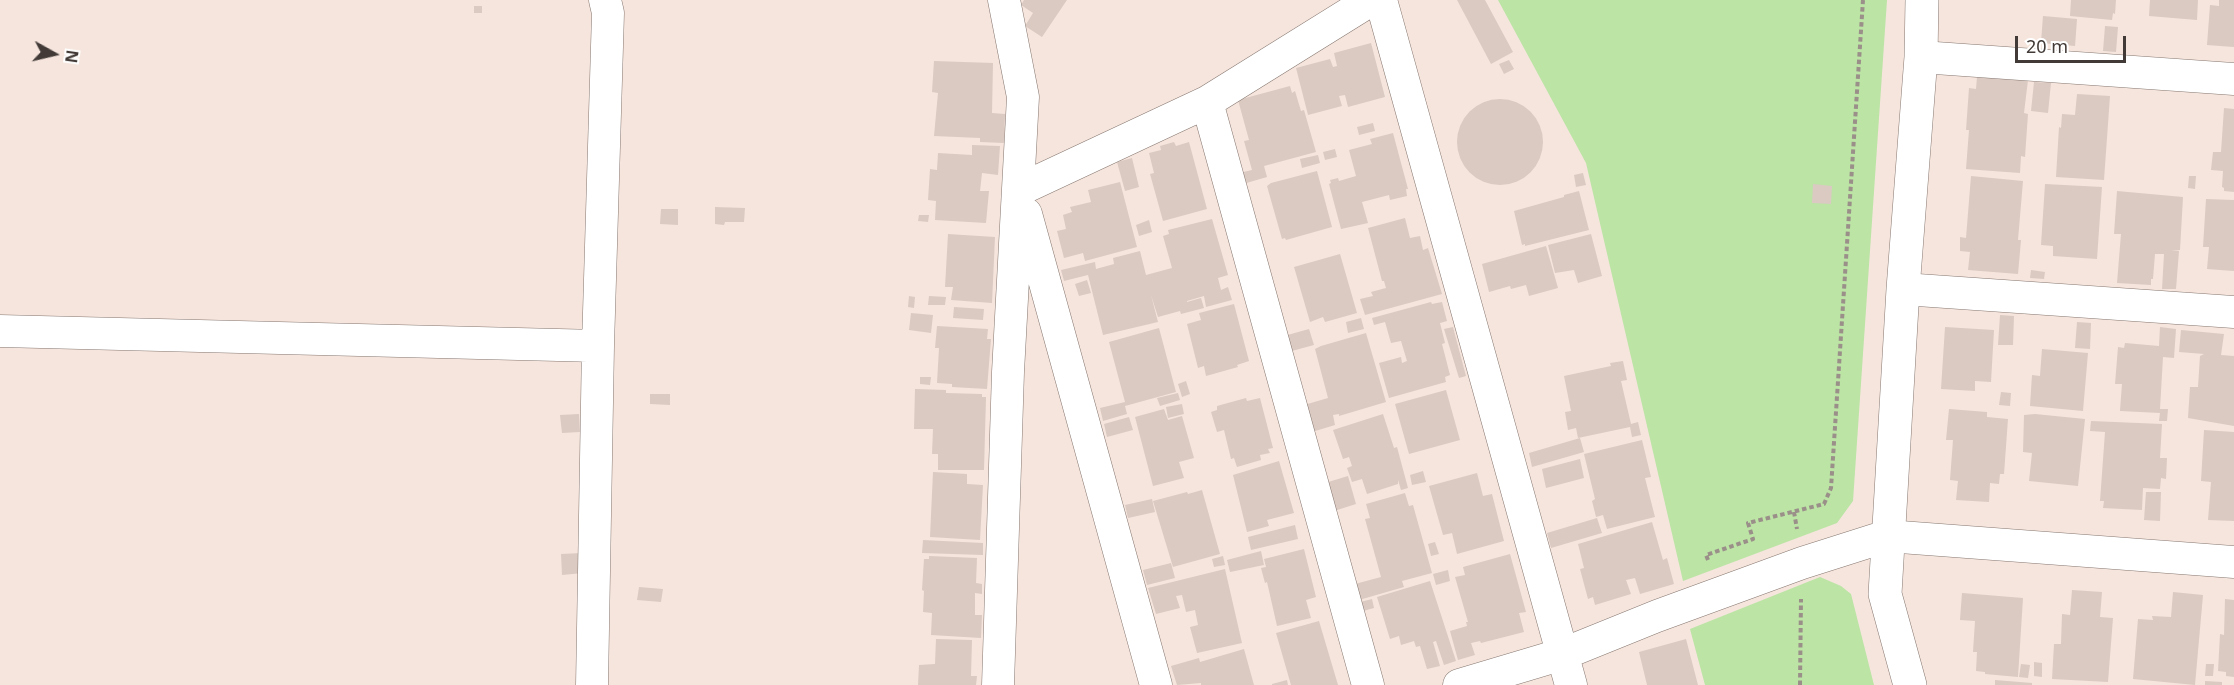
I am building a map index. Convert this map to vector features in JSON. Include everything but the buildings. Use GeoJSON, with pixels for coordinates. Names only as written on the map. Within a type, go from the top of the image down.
{"type":"FeatureCollection","features":[{"type":"Feature","properties":{"kind":"street"},"geometry":{"type":"LineString","coordinates":[[592,685],[598,346],[608,13],[605,0]]}},
{"type":"Feature","properties":{"kind":"street"},"geometry":{"type":"LineString","coordinates":[[998,685],[1008,372],[1023,98],[1004,0]]}},
{"type":"Feature","properties":{"kind":"street"},"geometry":{"type":"LineString","coordinates":[[1019,190],[1207,102],[1371,0]]}},
{"type":"Feature","properties":{"kind":"street"},"geometry":{"type":"LineString","coordinates":[[1381,0],[1571,685]]}},
{"type":"Feature","properties":{"kind":"street"},"geometry":{"type":"LineString","coordinates":[[1910,685],[1886,594],[1887,536],[1921,57],[1922,0]]}},
{"type":"Feature","properties":{"kind":"street"},"geometry":{"type":"LineString","coordinates":[[1921,57],[2234,79]]}},
{"type":"Feature","properties":{"kind":"street"},"geometry":{"type":"LineString","coordinates":[[1207,102],[1368,685]]}},
{"type":"Feature","properties":{"kind":"street"},"geometry":{"type":"LineString","coordinates":[[1019,190],[1156,685]]}},
{"type":"Feature","properties":{"kind":"street"},"geometry":{"type":"LineString","coordinates":[[1903,289],[2234,312]]}},
{"type":"Feature","properties":{"kind":"street"},"geometry":{"type":"LineString","coordinates":[[0,331],[598,346]]}},
{"type":"Feature","properties":{"kind":"street"},"geometry":{"type":"LineString","coordinates":[[1459,685],[1563,654],[1657,616],[1802,563],[1887,536],[2234,562]]}},
{"type":"Feature","properties":{"kind":"path"},"geometry":{"type":"LineString","coordinates":[[1718,594],[1706,555],[1753,539],[1748,524],[1824,504],[1832,489],[1863,0]]}},
{"type":"Feature","properties":{"kind":"green space"},"geometry":{"type":"Polygon","coordinates":[[[1498,0],[1887,0],[1853,501],[1837,523],[1683,581],[1586,163],[1498,0]]]}},
{"type":"Feature","properties":{"kind":"green space"},"geometry":{"type":"Polygon","coordinates":[[[1820,577],[1841,586],[1851,594],[1874,685],[1705,685],[1690,629],[1820,577]]]}}]}
